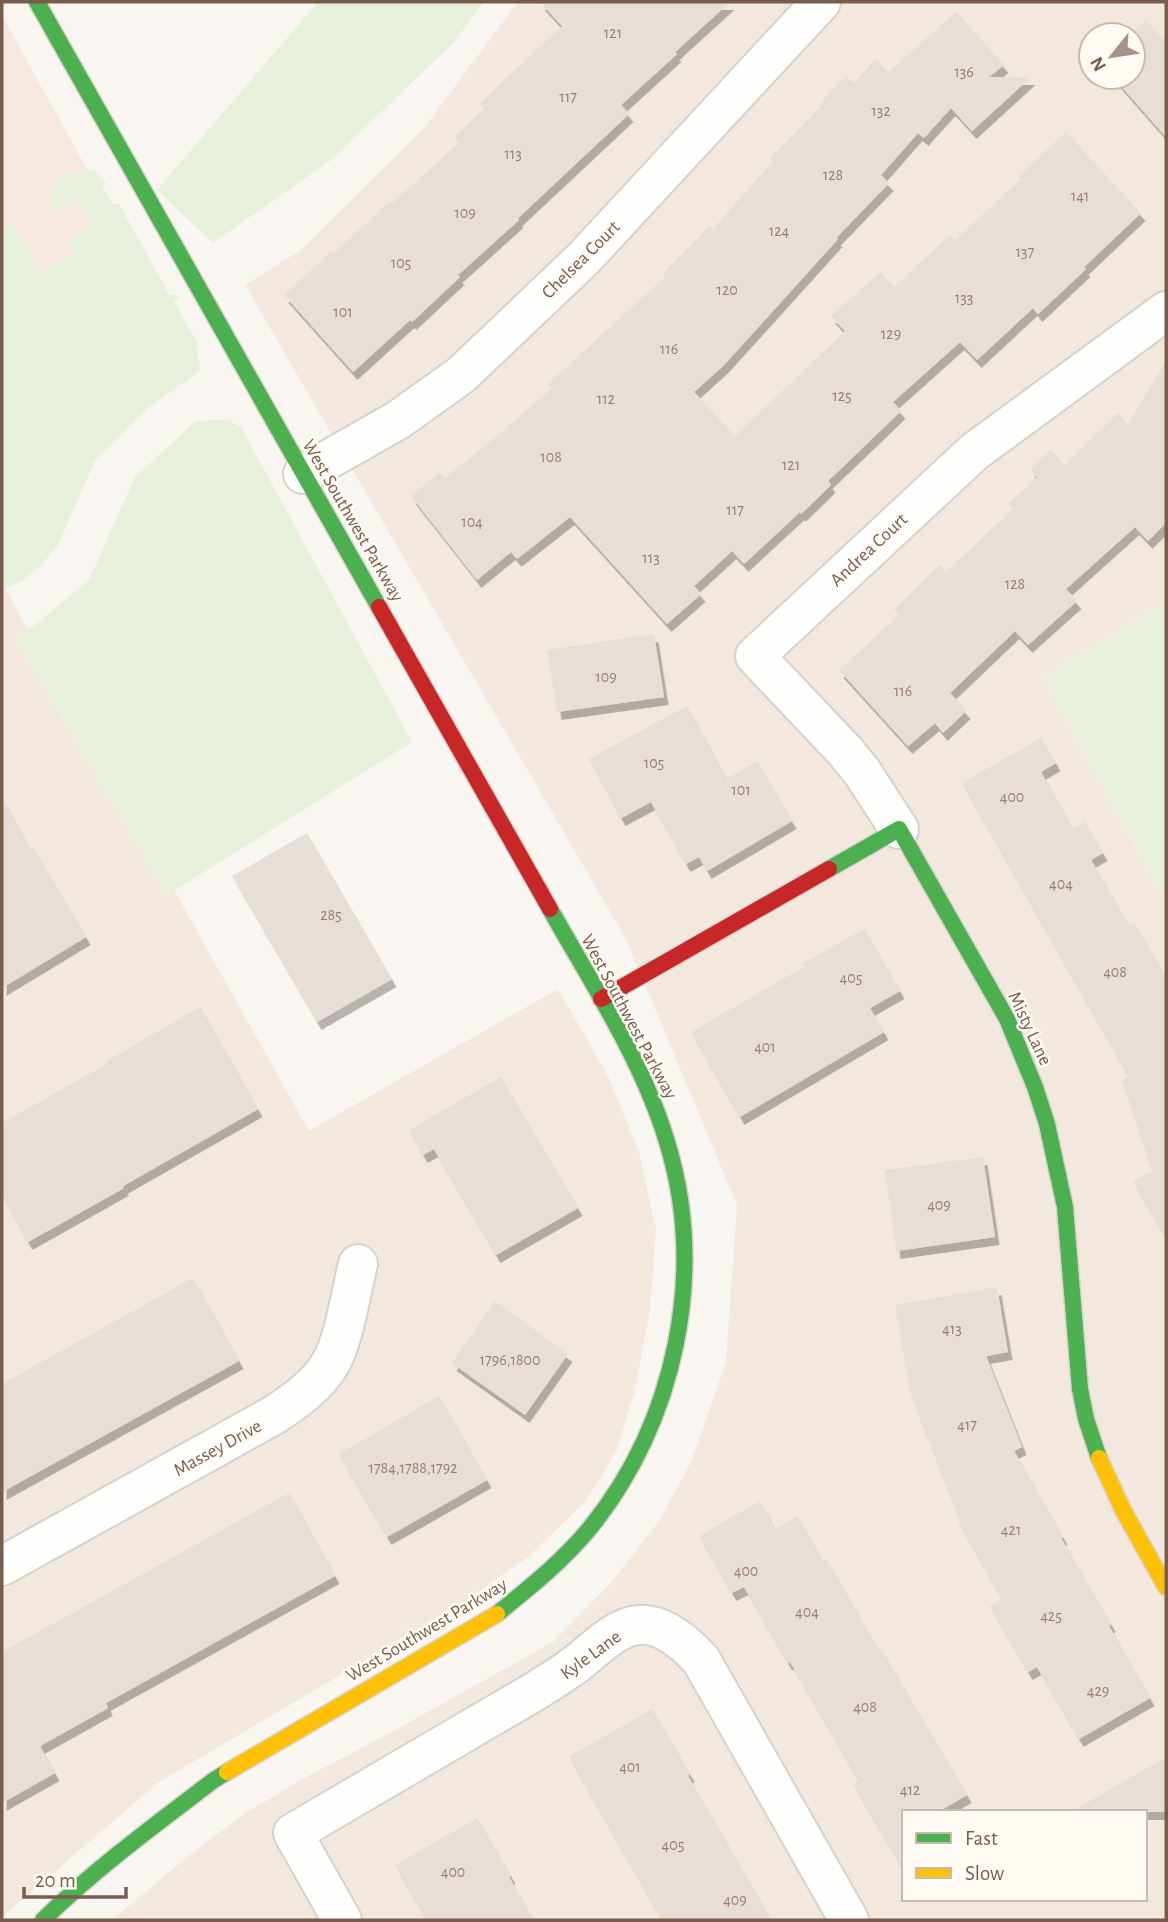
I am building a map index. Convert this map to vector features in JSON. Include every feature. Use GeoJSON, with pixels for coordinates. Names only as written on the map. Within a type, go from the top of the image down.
{"type":"FeatureCollection","features":[{"type":"Feature","properties":{"kind":"street","name":"West Southwest Parkway"},"geometry":{"type":"LineString","coordinates":[[37,2],[641,1074],[661,1121],[673,1163],[684,1240],[681,1320],[664,1394],[634,1465],[593,1525],[547,1575],[520,1599],[493,1617],[214,1780],[128,1845],[76,1888],[43,1920]]}},
{"type":"Feature","properties":{"kind":"street","name":"Chelsea Court"},"geometry":{"type":"LineString","coordinates":[[303,474],[398,420],[461,375],[584,258],[821,2]]}},
{"type":"Feature","properties":{"kind":"street","name":"Andrea Court"},"geometry":{"type":"LineString","coordinates":[[899,830],[862,772],[845,751],[755,656],[974,452],[1166,311]]}},
{"type":"Feature","properties":{"kind":"street"},"geometry":{"type":"LineString","coordinates":[[601,999],[899,830]]}},
{"type":"Feature","properties":{"kind":"street","name":"Misty Lane"},"geometry":{"type":"LineString","coordinates":[[899,830],[1007,1019],[1035,1087],[1047,1124],[1065,1207],[1080,1389],[1086,1419],[1109,1482],[1166,1587]]}},
{"type":"Feature","properties":{"kind":"street","name":"Massey Drive"},"geometry":{"type":"LineString","coordinates":[[2,1566],[274,1415],[304,1393],[325,1371],[338,1347],[358,1264]]}},
{"type":"Feature","properties":{"kind":"street","name":"Kyle Lane"},"geometry":{"type":"LineString","coordinates":[[342,1920],[293,1833],[551,1681],[615,1634],[640,1624],[649,1625],[676,1638],[702,1660],[849,1920]]}},
{"type":"Feature","properties":{"kind":"shaded area"},"geometry":{"type":"Polygon","coordinates":[[[518,2],[1166,2],[1166,602],[1044,677],[1166,901],[1166,1920],[112,1920],[186,1858],[247,1812],[553,1642],[609,1585],[660,1520],[692,1460],[726,1362],[737,1205],[626,939],[245,285],[301,250],[424,128],[518,2]]]}},
{"type":"Feature","properties":{"kind":"shaded area"},"geometry":{"type":"Polygon","coordinates":[[[2,16],[123,234],[2,304],[2,16]]]}},
{"type":"Feature","properties":{"kind":"shaded area"},"geometry":{"type":"Polygon","coordinates":[[[2,583],[309,1131],[558,989],[608,1076],[639,1152],[656,1229],[650,1311],[634,1393],[617,1450],[586,1501],[528,1557],[462,1603],[159,1782],[2,1917],[2,583]]]}},
{"type":"Feature","properties":{"kind":"green space"},"geometry":{"type":"Polygon","coordinates":[[[318,2],[484,2],[454,42],[331,160],[213,243],[157,190],[318,2]]]}},
{"type":"Feature","properties":{"kind":"green space"},"geometry":{"type":"Polygon","coordinates":[[[94,171],[106,183],[102,186],[113,205],[119,204],[169,294],[180,296],[174,302],[196,340],[200,371],[148,408],[95,460],[58,545],[24,580],[2,590],[2,224],[15,227],[41,271],[75,254],[68,241],[92,223],[78,200],[54,214],[51,198],[58,179],[63,174],[94,171]]]}},
{"type":"Feature","properties":{"kind":"green space"},"geometry":{"type":"Polygon","coordinates":[[[228,420],[241,427],[412,742],[167,895],[16,639],[89,580],[135,477],[196,421],[228,420]]]}},
{"type":"Feature","properties":{"kind":"green space"},"geometry":{"type":"Polygon","coordinates":[[[1166,602],[1166,901],[1044,677],[1166,602]]]}},
{"type":"Feature","properties":{"kind":"building"},"geometry":{"type":"Polygon","coordinates":[[[540,2],[730,2],[621,105],[629,114],[412,322],[410,320],[353,372],[284,295],[459,143],[454,137],[484,109],[479,104],[562,26],[540,2]]]}},
{"type":"Feature","properties":{"kind":"building"},"geometry":{"type":"Polygon","coordinates":[[[956,12],[1004,65],[989,77],[1031,77],[972,131],[951,108],[924,138],[918,133],[881,175],[889,183],[836,238],[838,239],[724,365],[694,392],[735,436],[845,331],[831,316],[880,272],[894,287],[950,235],[955,240],[1021,179],[1018,177],[1066,132],[1141,213],[1038,314],[1033,308],[977,360],[960,342],[893,402],[901,411],[828,481],[831,485],[801,514],[800,512],[744,564],[732,551],[694,586],[701,594],[667,624],[570,517],[517,559],[511,552],[477,580],[411,496],[440,472],[445,478],[552,388],[548,384],[666,276],[663,274],[709,226],[713,229],[773,161],[770,158],[823,104],[821,102],[846,76],[854,83],[875,59],[889,72],[956,12]]]}},
{"type":"Feature","properties":{"kind":"building"},"geometry":{"type":"Polygon","coordinates":[[[1147,21],[1166,42],[1166,137],[1125,91],[1147,91],[1147,21]]]}},
{"type":"Feature","properties":{"kind":"building"},"geometry":{"type":"Polygon","coordinates":[[[1166,361],[1166,523],[1148,541],[1135,527],[1066,589],[1077,601],[1028,645],[1015,631],[950,693],[966,711],[943,733],[935,723],[908,746],[839,670],[899,615],[894,609],[940,565],[946,572],[1013,509],[1008,504],[1037,477],[1030,469],[1051,450],[1065,465],[1118,413],[1128,424],[1166,361]]]}},
{"type":"Feature","properties":{"kind":"building"},"geometry":{"type":"Polygon","coordinates":[[[654,634],[664,697],[557,712],[547,650],[654,634]]]}},
{"type":"Feature","properties":{"kind":"building"},"geometry":{"type":"Polygon","coordinates":[[[687,706],[726,779],[757,761],[792,821],[707,871],[699,857],[686,864],[651,802],[621,818],[589,759],[687,706]]]}},
{"type":"Feature","properties":{"kind":"building"},"geometry":{"type":"Polygon","coordinates":[[[1041,738],[1056,763],[1041,772],[1073,829],[1085,822],[1103,853],[1091,860],[1129,925],[1134,922],[1166,978],[1166,1238],[1133,1181],[1152,1171],[1122,1080],[1129,1077],[962,783],[1041,738]]]}},
{"type":"Feature","properties":{"kind":"building"},"geometry":{"type":"Polygon","coordinates":[[[2,798],[30,849],[33,847],[86,937],[2,988],[2,798]]]}},
{"type":"Feature","properties":{"kind":"building"},"geometry":{"type":"Polygon","coordinates":[[[307,833],[392,979],[317,1022],[232,876],[307,833]]]}},
{"type":"Feature","properties":{"kind":"building"},"geometry":{"type":"Polygon","coordinates":[[[864,929],[900,991],[870,1008],[884,1032],[740,1117],[691,1032],[864,929]]]}},
{"type":"Feature","properties":{"kind":"building"},"geometry":{"type":"Polygon","coordinates":[[[200,1007],[258,1109],[28,1242],[2,1196],[2,1123],[107,1064],[105,1062],[200,1007]]]}},
{"type":"Feature","properties":{"kind":"building"},"geometry":{"type":"Polygon","coordinates":[[[501,1077],[578,1208],[496,1255],[434,1149],[423,1155],[409,1130],[501,1077]]]}},
{"type":"Feature","properties":{"kind":"building"},"geometry":{"type":"Polygon","coordinates":[[[983,1157],[995,1237],[896,1251],[885,1170],[983,1157]]]}},
{"type":"Feature","properties":{"kind":"building"},"geometry":{"type":"Polygon","coordinates":[[[193,1278],[239,1361],[2,1492],[2,1384],[193,1278]]]}},
{"type":"Feature","properties":{"kind":"building"},"geometry":{"type":"Polygon","coordinates":[[[997,1287],[1008,1352],[986,1356],[1022,1447],[1014,1451],[1150,1698],[1079,1739],[1037,1667],[1028,1672],[990,1606],[1002,1599],[958,1522],[960,1521],[911,1397],[895,1305],[997,1287]]]}},
{"type":"Feature","properties":{"kind":"building"},"geometry":{"type":"Polygon","coordinates":[[[495,1301],[568,1354],[525,1415],[452,1363],[495,1301]]]}},
{"type":"Feature","properties":{"kind":"building"},"geometry":{"type":"Polygon","coordinates":[[[439,1396],[487,1480],[387,1537],[339,1454],[439,1396]]]}},
{"type":"Feature","properties":{"kind":"building"},"geometry":{"type":"Polygon","coordinates":[[[289,1493],[335,1576],[106,1703],[108,1708],[40,1746],[55,1773],[2,1803],[2,1652],[289,1493]]]}},
{"type":"Feature","properties":{"kind":"building"},"geometry":{"type":"Polygon","coordinates":[[[760,1501],[775,1529],[797,1516],[823,1561],[826,1559],[967,1795],[941,1810],[902,1810],[902,1868],[853,1784],[859,1781],[790,1662],[788,1663],[744,1587],[732,1593],[699,1536],[760,1501]]]}},
{"type":"Feature","properties":{"kind":"building"},"geometry":{"type":"Polygon","coordinates":[[[652,1709],[771,1920],[662,1920],[569,1757],[652,1709]]]}},
{"type":"Feature","properties":{"kind":"building"},"geometry":{"type":"Polygon","coordinates":[[[1166,1757],[1166,1812],[1074,1810],[1166,1757]]]}},
{"type":"Feature","properties":{"kind":"building"},"geometry":{"type":"Polygon","coordinates":[[[477,1818],[534,1920],[427,1920],[395,1865],[477,1818]]]}},
{"type":"Feature","properties":{"kind":"traffic: fast"},"geometry":{"type":"LineString","coordinates":[[37,2],[379,607]]}},
{"type":"Feature","properties":{"kind":"traffic: fast"},"geometry":{"type":"LineString","coordinates":[[829,869],[899,829],[1007,1019],[1047,1124],[1065,1207],[1080,1389],[1086,1419],[1099,1458]]}},
{"type":"Feature","properties":{"kind":"traffic: fast"},"geometry":{"type":"LineString","coordinates":[[497,1614],[569,1552],[620,1486],[644,1441],[663,1394],[676,1344],[683,1293],[684,1242],[679,1192],[657,1112],[615,1023],[550,909]]}},
{"type":"Feature","properties":{"kind":"traffic: fast"},"geometry":{"type":"LineString","coordinates":[[43,1920],[126,1847],[227,1772]]}},
{"type":"Feature","properties":{"kind":"traffic: slow"},"geometry":{"type":"LineString","coordinates":[[1099,1458],[1124,1512],[1166,1587]]}},
{"type":"Feature","properties":{"kind":"traffic: slow"},"geometry":{"type":"LineString","coordinates":[[227,1772],[497,1614]]}},
{"type":"Feature","properties":{"kind":"traffic: jam"},"geometry":{"type":"LineString","coordinates":[[379,607],[550,909]]}},
{"type":"Feature","properties":{"kind":"traffic: jam"},"geometry":{"type":"LineString","coordinates":[[601,999],[829,869]]}}]}
